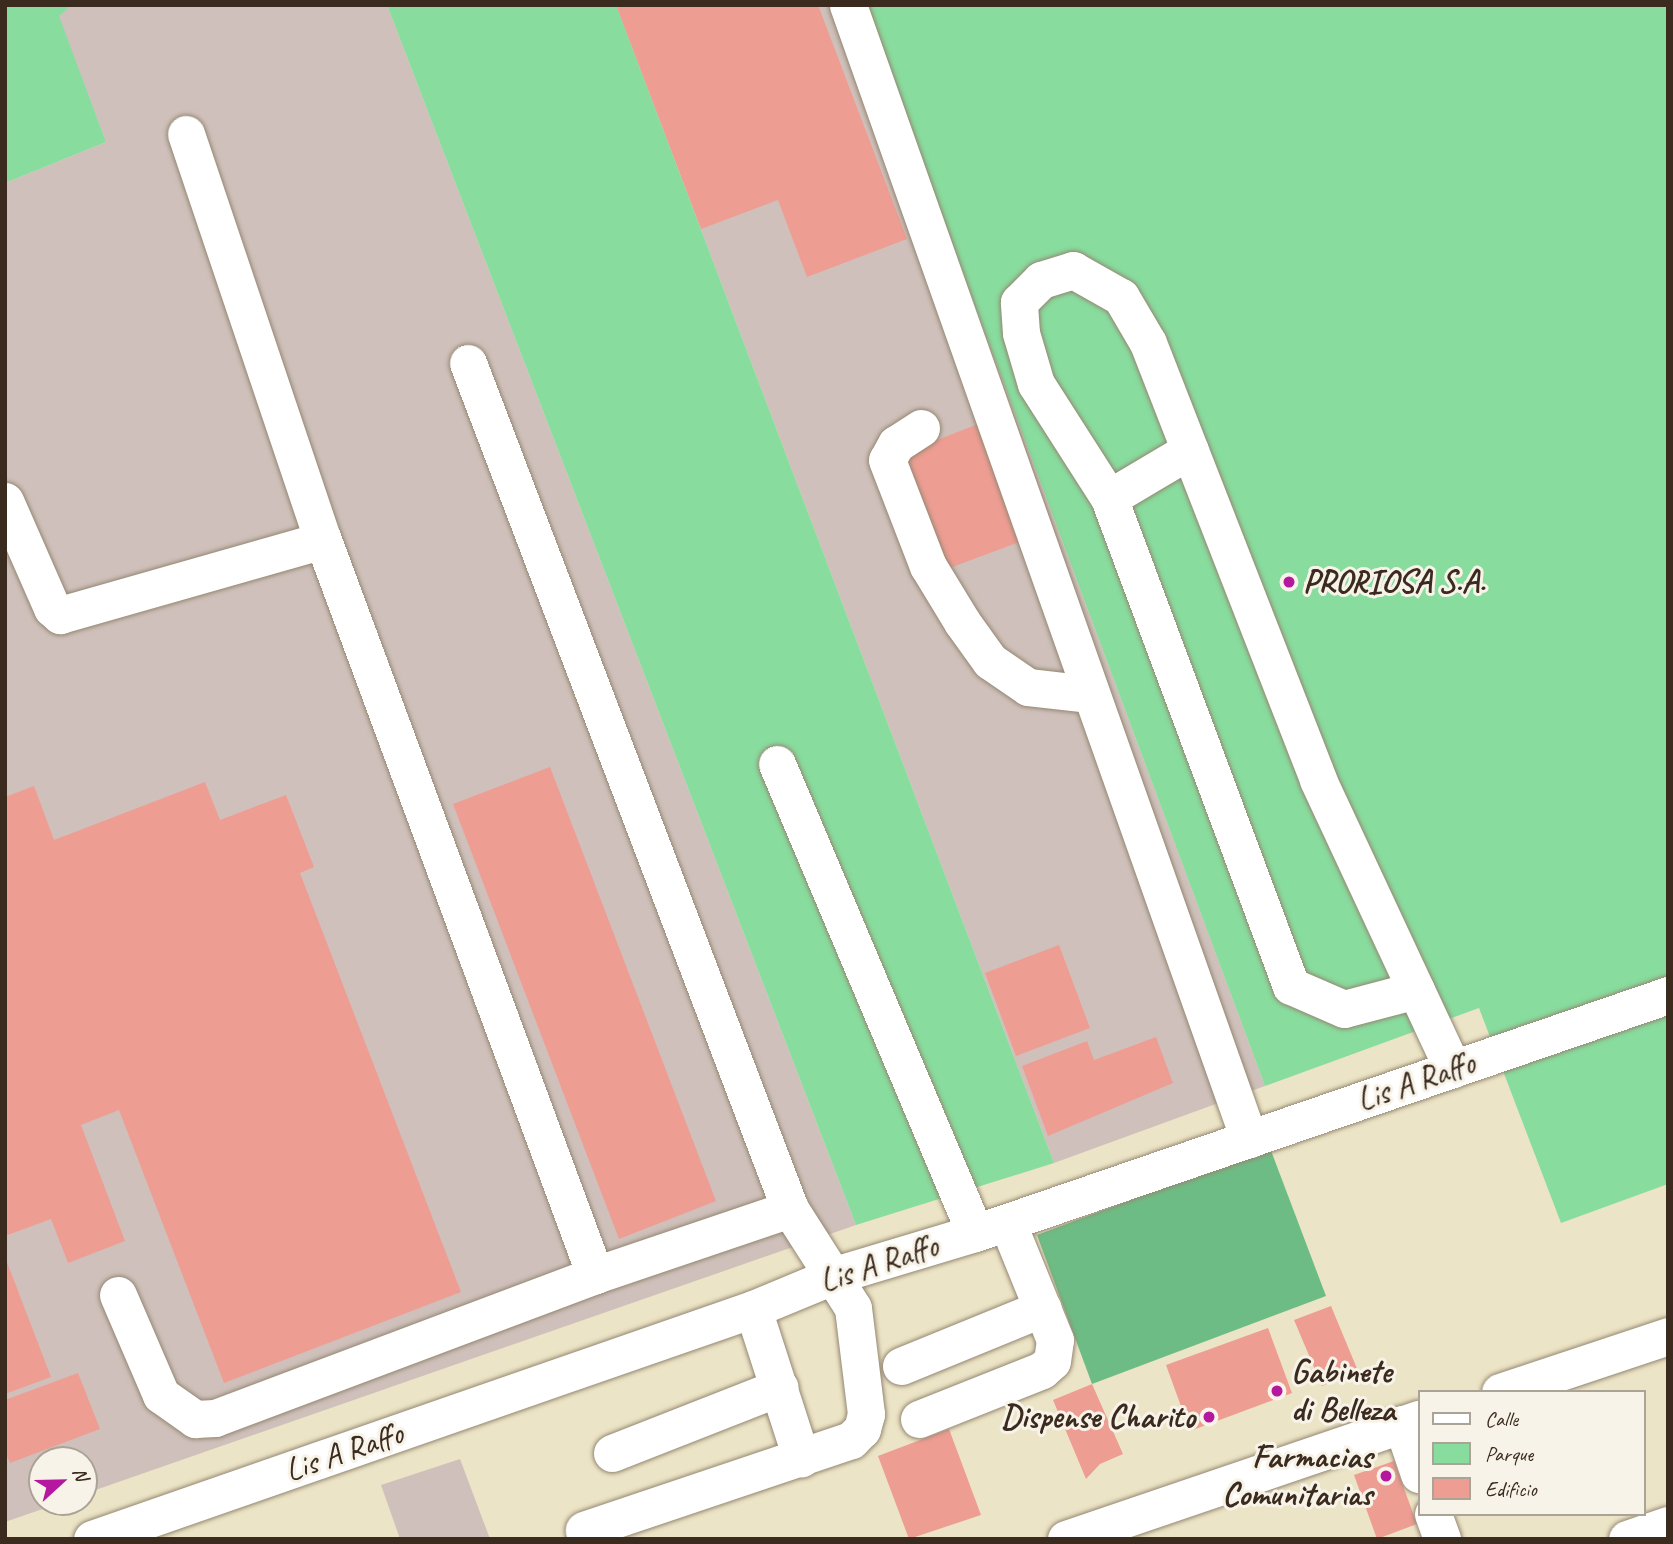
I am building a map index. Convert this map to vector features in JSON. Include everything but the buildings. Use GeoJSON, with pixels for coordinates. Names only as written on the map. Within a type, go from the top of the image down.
{"type":"FeatureCollection","features":[{"type":"Feature","properties":{"kind":"street"},"geometry":{"type":"LineString","coordinates":[[848,5],[1089,694],[1249,1139]]}},
{"type":"Feature","properties":{"kind":"street"},"geometry":{"type":"LineString","coordinates":[[186,134],[323,540],[594,1275]]}},
{"type":"Feature","properties":{"kind":"street"},"geometry":{"type":"LineString","coordinates":[[1416,990],[1345,1009],[1292,985],[1109,498],[1036,384],[1021,333],[1019,302],[1041,280],[1073,270],[1121,297],[1148,343],[1318,780],[1453,1069]]}},
{"type":"Feature","properties":{"kind":"street"},"geometry":{"type":"LineString","coordinates":[[468,363],[790,1209],[835,1275],[853,1308],[866,1414],[862,1429],[851,1440],[584,1530]]}},
{"type":"Feature","properties":{"kind":"street"},"geometry":{"type":"LineString","coordinates":[[921,428],[896,444],[887,460],[928,566],[962,622],[990,662],[1028,687],[1089,694]]}},
{"type":"Feature","properties":{"kind":"street"},"geometry":{"type":"LineString","coordinates":[[1109,498],[1190,450]]}},
{"type":"Feature","properties":{"kind":"street"},"geometry":{"type":"LineString","coordinates":[[5,500],[52,608],[60,615],[323,540]]}},
{"type":"Feature","properties":{"kind":"street"},"geometry":{"type":"LineString","coordinates":[[777,764],[991,1228],[1043,1308],[1055,1340],[1052,1361],[1042,1370],[919,1419]]}},
{"type":"Feature","properties":{"kind":"street","name":"Lis A Raffo"},"geometry":{"type":"LineString","coordinates":[[92,1539],[753,1309],[835,1275],[991,1228],[1668,995]]}},
{"type":"Feature","properties":{"kind":"street"},"geometry":{"type":"LineString","coordinates":[[118,1295],[160,1395],[195,1419],[215,1418],[594,1275],[790,1209]]}},
{"type":"Feature","properties":{"kind":"street"},"geometry":{"type":"LineString","coordinates":[[901,1366],[1043,1308]]}},
{"type":"Feature","properties":{"kind":"street"},"geometry":{"type":"LineString","coordinates":[[753,1309],[801,1458]]}},
{"type":"Feature","properties":{"kind":"street"},"geometry":{"type":"LineString","coordinates":[[1506,1390],[1668,1336]]}},
{"type":"Feature","properties":{"kind":"street"},"geometry":{"type":"LineString","coordinates":[[612,1453],[779,1387]]}},
{"type":"Feature","properties":{"kind":"street"},"geometry":{"type":"LineString","coordinates":[[1073,1538],[1410,1421],[1418,1468]]}},
{"type":"Feature","properties":{"kind":"street"},"geometry":{"type":"LineString","coordinates":[[1434,1516],[1442,1539]]}},
{"type":"Feature","properties":{"kind":"street"},"geometry":{"type":"LineString","coordinates":[[1628,1539],[1668,1525]]}},
{"type":"Feature","properties":{"kind":"shaded area"},"geometry":{"type":"Polygon","coordinates":[[[72,5],[387,5],[856,1225],[98,1489],[98,1446],[28,1446],[28,1514],[5,1522],[5,183],[106,142],[58,16],[72,5]]]}},
{"type":"Feature","properties":{"kind":"shaded area"},"geometry":{"type":"Polygon","coordinates":[[[616,5],[863,5],[1265,1086],[1054,1163],[616,5]]]}},
{"type":"Feature","properties":{"kind":"shaded area"},"geometry":{"type":"Polygon","coordinates":[[[460,1459],[490,1539],[400,1539],[381,1485],[460,1459]]]}},
{"type":"Feature","properties":{"kind":"green space"},"geometry":{"type":"Polygon","coordinates":[[[5,5],[72,5],[59,16],[106,142],[5,183],[5,5]]]}},
{"type":"Feature","properties":{"kind":"green space"},"geometry":{"type":"Polygon","coordinates":[[[387,5],[616,5],[1054,1163],[856,1225],[387,5]]]}},
{"type":"Feature","properties":{"kind":"green space"},"geometry":{"type":"Polygon","coordinates":[[[863,5],[1668,5],[1668,1184],[1561,1223],[1479,1008],[1265,1086],[863,5]]]}},
{"type":"Feature","properties":{"kind":"green space"},"geometry":{"type":"Polygon","coordinates":[[[1270,1148],[1326,1296],[1092,1384],[1037,1235],[1270,1148]]]}},
{"type":"Feature","properties":{"kind":"place","name":"PRORIOSA S.A."},"geometry":{"type":"Point","coordinates":[1289,582]}},
{"type":"Feature","properties":{"kind":"place","name":"Gabinete di Belleza"},"geometry":{"type":"Point","coordinates":[1277,1391]}},
{"type":"Feature","properties":{"kind":"place","name":"Dispense Charito"},"geometry":{"type":"Point","coordinates":[1209,1417]}},
{"type":"Feature","properties":{"kind":"place","name":"Farmacias Comunitarias"},"geometry":{"type":"Point","coordinates":[1386,1476]}}]}
